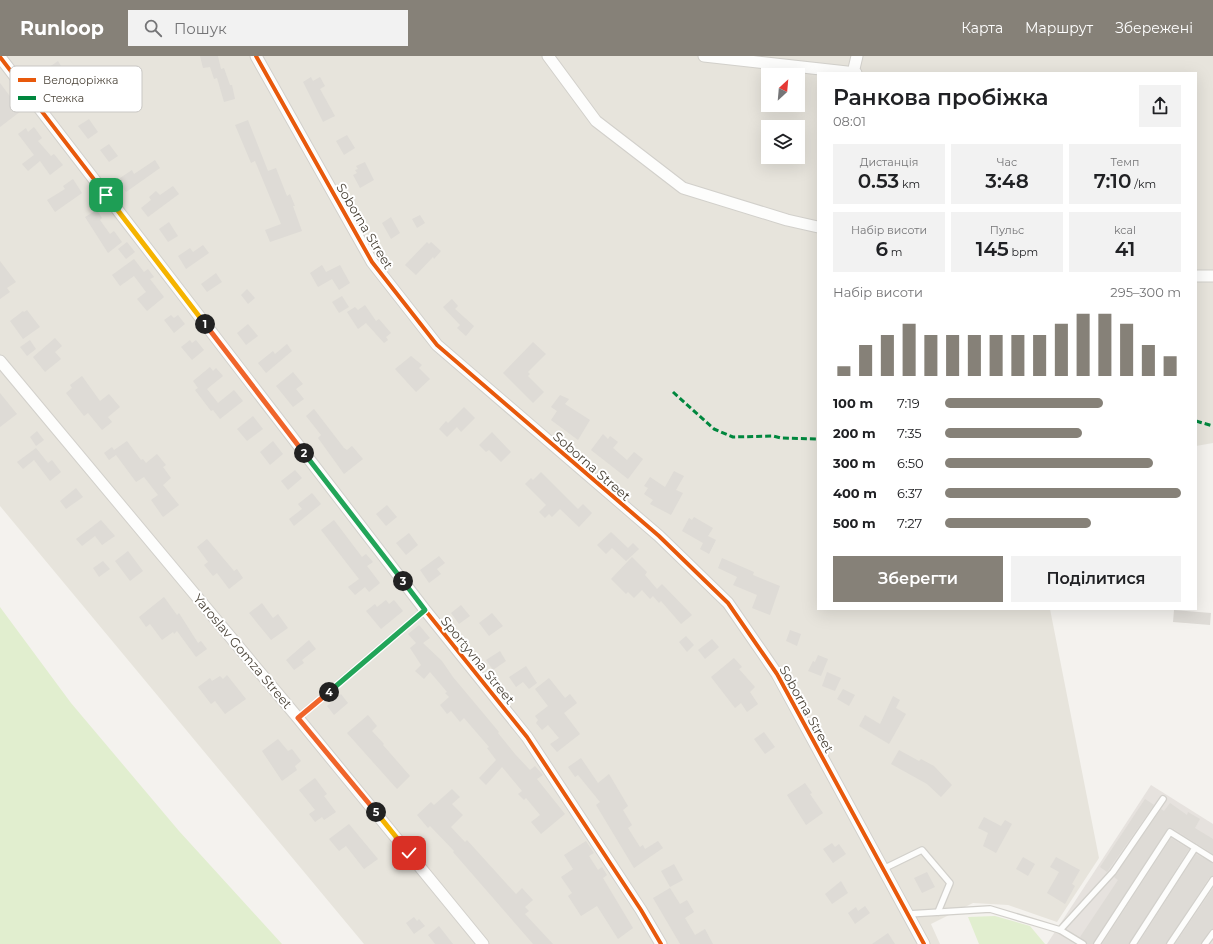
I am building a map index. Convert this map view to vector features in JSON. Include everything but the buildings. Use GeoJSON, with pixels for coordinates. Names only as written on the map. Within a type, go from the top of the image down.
{"type":"FeatureCollection","features":[{"type":"Feature","properties":{"kind":"street","name":"Soborna Street"},"geometry":{"type":"LineString","coordinates":[[256,56],[372,262],[437,345],[659,536],[728,603],[777,674],[924,944]]}},
{"type":"Feature","properties":{"kind":"street"},"geometry":{"type":"LineString","coordinates":[[548,56],[596,121],[683,188],[787,220],[817,227]]}},
{"type":"Feature","properties":{"kind":"street"},"geometry":{"type":"LineString","coordinates":[[704,56],[845,72]]}},
{"type":"Feature","properties":{"kind":"street"},"geometry":{"type":"LineString","coordinates":[[854,72],[857,56]]}},
{"type":"Feature","properties":{"kind":"street","name":"Sportyvna Street"},"geometry":{"type":"LineString","coordinates":[[0,57],[10,70]]}},
{"type":"Feature","properties":{"kind":"street","name":"Sportyvna Street"},"geometry":{"type":"LineString","coordinates":[[42,112],[425,610],[527,737],[641,910],[661,944]]}},
{"type":"Feature","properties":{"kind":"street"},"geometry":{"type":"LineString","coordinates":[[1197,276],[1213,276]]}},
{"type":"Feature","properties":{"kind":"street","name":"Yaroslav Gomza Street"},"geometry":{"type":"LineString","coordinates":[[0,361],[298,718],[483,944]]}},
{"type":"Feature","properties":{"kind":"lane"},"geometry":{"type":"LineString","coordinates":[[298,718],[425,610]]}},
{"type":"Feature","properties":{"kind":"lane"},"geometry":{"type":"LineString","coordinates":[[1060,930],[1113,872],[1164,799]]}},
{"type":"Feature","properties":{"kind":"lane"},"geometry":{"type":"LineString","coordinates":[[1097,944],[1170,832],[1213,859]]}},
{"type":"Feature","properties":{"kind":"lane"},"geometry":{"type":"LineString","coordinates":[[1133,944],[1195,848]]}},
{"type":"Feature","properties":{"kind":"lane"},"geometry":{"type":"LineString","coordinates":[[883,869],[922,850],[950,883],[938,912]]}},
{"type":"Feature","properties":{"kind":"lane"},"geometry":{"type":"LineString","coordinates":[[1170,944],[1213,880]]}},
{"type":"Feature","properties":{"kind":"lane"},"geometry":{"type":"LineString","coordinates":[[908,914],[990,909],[1060,930],[1083,944]]}},
{"type":"Feature","properties":{"kind":"lane"},"geometry":{"type":"LineString","coordinates":[[1205,944],[1213,933]]}},
{"type":"Feature","properties":{"kind":"shaded area"},"geometry":{"type":"Polygon","coordinates":[[[0,56],[1213,56],[1213,443],[1197,446],[1197,72],[817,72],[817,610],[1050,610],[1099,858],[1057,922],[1008,905],[973,903],[931,924],[940,944],[364,944],[0,506],[0,56]]]}},
{"type":"Feature","properties":{"kind":"shaded area"},"geometry":{"type":"Polygon","coordinates":[[[1151,785],[1213,824],[1213,944],[1047,944],[1151,785]]]}},
{"type":"Feature","properties":{"kind":"green space"},"geometry":{"type":"Polygon","coordinates":[[[0,607],[71,703],[179,831],[282,944],[0,944],[0,607]]]}},
{"type":"Feature","properties":{"kind":"green space"},"geometry":{"type":"Polygon","coordinates":[[[995,916],[1030,926],[1045,944],[979,944],[968,917],[995,916]]]}},
{"type":"Feature","properties":{"kind":"marked path"},"geometry":{"type":"LineString","coordinates":[[673,392],[714,429],[733,437],[773,436],[781,438],[817,439]]}},
{"type":"Feature","properties":{"kind":"marked path"},"geometry":{"type":"LineString","coordinates":[[1197,421],[1213,426]]}},
{"type":"Feature","properties":{"kind":"cycle path"},"geometry":{"type":"LineString","coordinates":[[256,56],[372,262],[437,345],[659,536],[728,603],[777,674],[924,944]]}},
{"type":"Feature","properties":{"kind":"cycle path"},"geometry":{"type":"LineString","coordinates":[[0,57],[10,70]]}},
{"type":"Feature","properties":{"kind":"cycle path"},"geometry":{"type":"LineString","coordinates":[[42,112],[425,610],[527,737],[641,910],[661,944]]}},
{"type":"Feature","properties":{"kind":"route"},"geometry":{"type":"LineString","coordinates":[[106,195],[425,610],[298,718],[409,853]]}}]}
